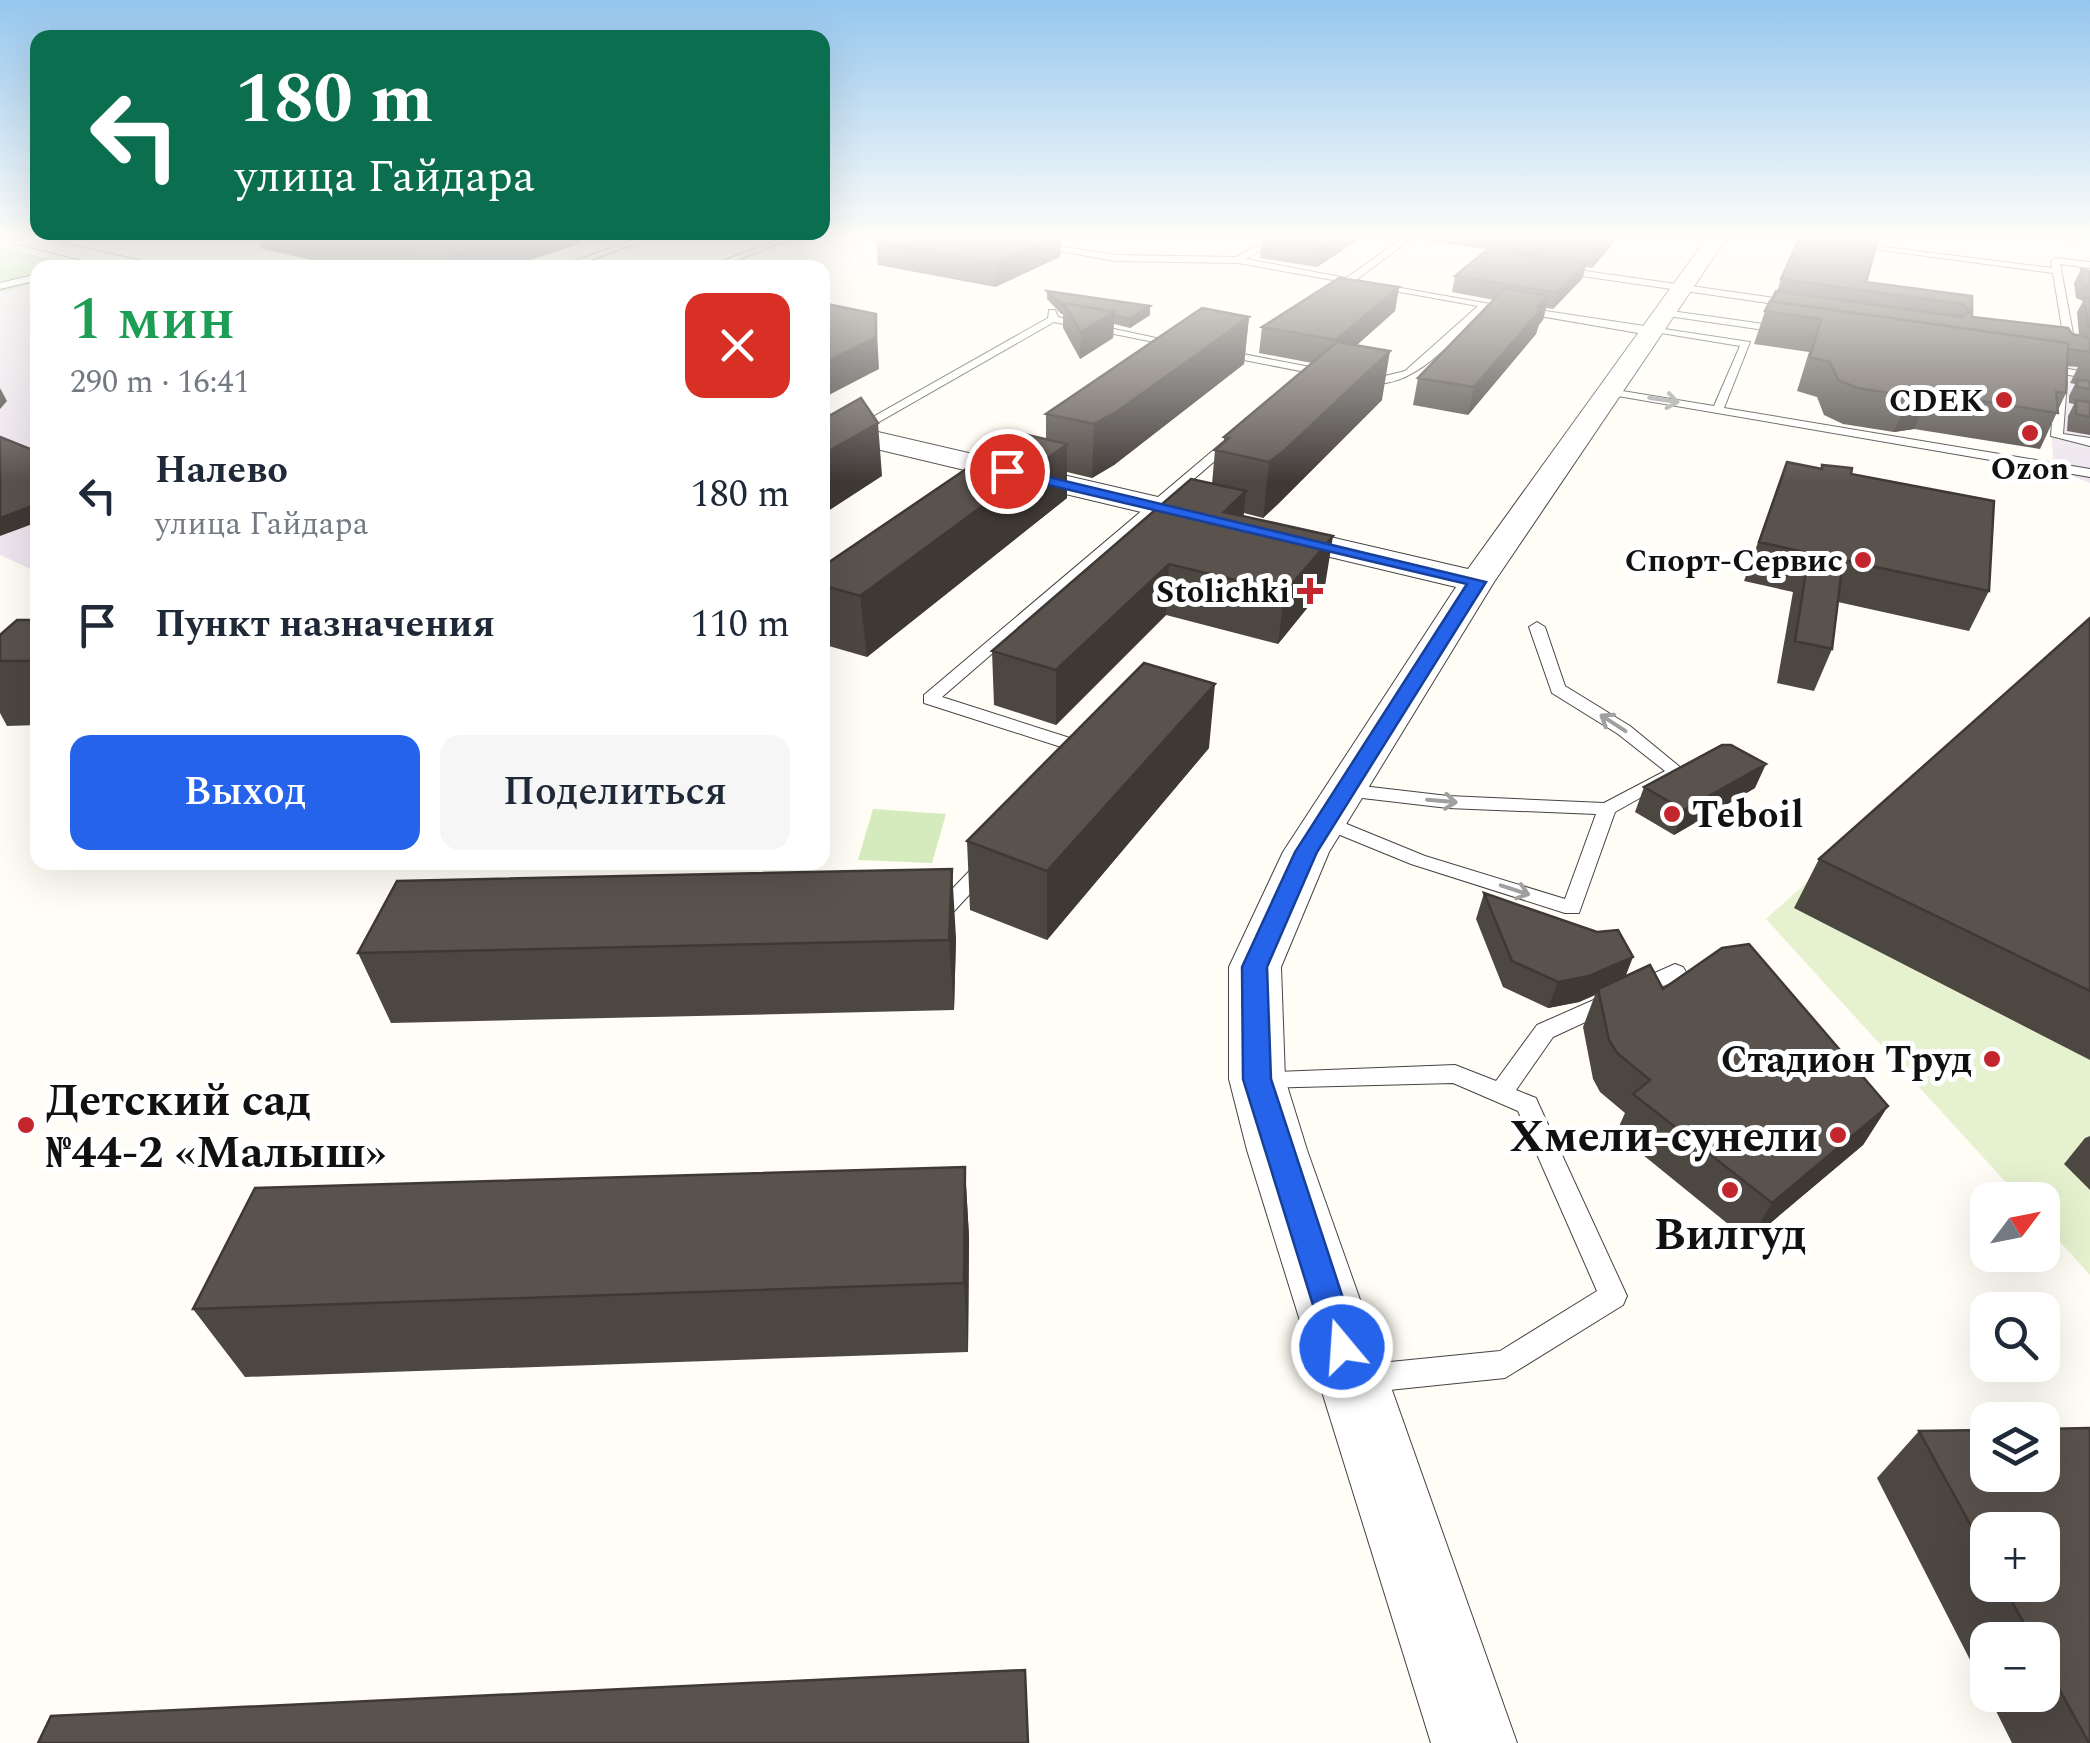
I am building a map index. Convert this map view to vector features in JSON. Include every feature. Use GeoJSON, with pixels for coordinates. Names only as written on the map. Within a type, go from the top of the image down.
{"type":"FeatureCollection","features":[{"type":"Feature","properties":{"kind":"street"},"geometry":{"type":"LineString","coordinates":[[1474,1743],[1257,1079],[1255,967],[1306,852],[1477,582],[1658,320]]}},
{"type":"Feature","properties":{"kind":"street"},"geometry":{"type":"LineString","coordinates":[[836,431],[1477,582]]}},
{"type":"Feature","properties":{"kind":"lane"},"geometry":{"type":"LineString","coordinates":[[836,431],[1042,320]]}},
{"type":"Feature","properties":{"kind":"lane"},"geometry":{"type":"LineString","coordinates":[[1076,320],[1349,378],[1385,379],[1409,373],[1467,320]]}},
{"type":"Feature","properties":{"kind":"lane"},"geometry":{"type":"LineString","coordinates":[[1617,320],[1794,332]]}},
{"type":"Feature","properties":{"kind":"lane"},"geometry":{"type":"LineString","coordinates":[[2065,320],[2070,346],[2090,348]]}},
{"type":"Feature","properties":{"kind":"lane"},"geometry":{"type":"LineString","coordinates":[[1655,325],[1746,344],[1718,409]]}},
{"type":"Feature","properties":{"kind":"lane"},"geometry":{"type":"LineString","coordinates":[[1238,356],[1255,346]]}},
{"type":"Feature","properties":{"kind":"lane"},"geometry":{"type":"LineString","coordinates":[[2027,365],[2090,376]]}},
{"type":"Feature","properties":{"kind":"lane"},"geometry":{"type":"LineString","coordinates":[[2062,370],[2057,436],[2090,442]]}},
{"type":"Feature","properties":{"kind":"lane"},"geometry":{"type":"LineString","coordinates":[[1299,384],[1314,371]]}},
{"type":"Feature","properties":{"kind":"lane"},"geometry":{"type":"LineString","coordinates":[[2060,388],[2075,390]]}},
{"type":"Feature","properties":{"kind":"lane"},"geometry":{"type":"LineString","coordinates":[[1610,392],[2090,473]]}},
{"type":"Feature","properties":{"kind":"lane"},"geometry":{"type":"LineString","coordinates":[[2059,408],[2074,411]]}},
{"type":"Feature","properties":{"kind":"lane"},"geometry":{"type":"LineString","coordinates":[[1815,425],[1836,421]]}},
{"type":"Feature","properties":{"kind":"lane"},"geometry":{"type":"LineString","coordinates":[[1081,763],[1092,751],[930,698],[1239,436]]}},
{"type":"Feature","properties":{"kind":"lane"},"geometry":{"type":"LineString","coordinates":[[1335,806],[1448,802],[1607,809],[1677,772],[1624,730],[1558,689],[1537,627]]}},
{"type":"Feature","properties":{"kind":"lane"},"geometry":{"type":"LineString","coordinates":[[1335,806],[1418,860],[1572,908],[1607,809]]}},
{"type":"Feature","properties":{"kind":"lane"},"geometry":{"type":"LineString","coordinates":[[914,922],[934,921],[996,854]]}},
{"type":"Feature","properties":{"kind":"lane"},"geometry":{"type":"LineString","coordinates":[[1500,1094],[1544,1031],[1675,972]]}},
{"type":"Feature","properties":{"kind":"lane"},"geometry":{"type":"LineString","coordinates":[[1257,1079],[1455,1074],[1527,1106],[1613,1296],[1505,1364],[1353,1380]]}},
{"type":"Feature","properties":{"kind":"shaded area"},"geometry":{"type":"Polygon","coordinates":[[[0,320],[30,320],[30,569],[0,555],[0,320]]]}},
{"type":"Feature","properties":{"kind":"shaded area"},"geometry":{"type":"Polygon","coordinates":[[[2090,359],[2090,483],[2054,469],[2046,368],[2090,359]]]}},
{"type":"Feature","properties":{"kind":"green space","name":"Стадион Труд"},"geometry":{"type":"Polygon","coordinates":[[[2090,626],[2090,1275],[2060,1242],[2060,1182],[2006,1182],[1766,919],[2090,626]]]}},
{"type":"Feature","properties":{"kind":"green space"},"geometry":{"type":"Polygon","coordinates":[[[873,809],[946,814],[932,863],[858,860],[873,809]]]}},
{"type":"Feature","properties":{"kind":"building"},"geometry":{"type":"Polygon","coordinates":[[[830,320],[876,320],[876,337],[830,360],[830,320]]]}},
{"type":"Feature","properties":{"kind":"building"},"geometry":{"type":"Polygon","coordinates":[[[1074,320],[1100,320],[1081,332],[1074,320]]]}},
{"type":"Feature","properties":{"kind":"building"},"geometry":{"type":"Polygon","coordinates":[[[1184,320],[1244,320],[1094,424],[1046,414],[1184,320]]]}},
{"type":"Feature","properties":{"kind":"building"},"geometry":{"type":"Polygon","coordinates":[[[1272,320],[1359,320],[1336,340],[1262,327],[1272,320]]]}},
{"type":"Feature","properties":{"kind":"building"},"geometry":{"type":"Polygon","coordinates":[[[1474,320],[1531,320],[1474,387],[1418,378],[1474,320]]]}},
{"type":"Feature","properties":{"kind":"building"},"geometry":{"type":"Polygon","coordinates":[[[1821,320],[1907,320],[2068,343],[2066,393],[2056,392],[2058,413],[1930,393],[1909,396],[1857,388],[1838,380],[1830,362],[1810,357],[1821,320]]]}},
{"type":"Feature","properties":{"kind":"building"},"geometry":{"type":"Polygon","coordinates":[[[1908,320],[2001,320],[2068,328],[2072,334],[2090,338],[2090,352],[2068,349],[2068,343],[1908,320]]]}},
{"type":"Feature","properties":{"kind":"building"},"geometry":{"type":"Polygon","coordinates":[[[1337,342],[1390,351],[1269,462],[1215,450],[1229,438],[1224,437],[1337,342]]]}},
{"type":"Feature","properties":{"kind":"building"},"geometry":{"type":"Polygon","coordinates":[[[2077,380],[2090,381],[2090,389],[2077,387],[2077,380]]]}},
{"type":"Feature","properties":{"kind":"building"},"geometry":{"type":"Polygon","coordinates":[[[861,398],[878,423],[830,450],[830,415],[861,398]]]}},
{"type":"Feature","properties":{"kind":"building"},"geometry":{"type":"Polygon","coordinates":[[[2076,400],[2090,402],[2090,417],[2076,414],[2076,400]]]}},
{"type":"Feature","properties":{"kind":"building"},"geometry":{"type":"Polygon","coordinates":[[[1019,433],[1067,444],[860,596],[830,587],[830,562],[1019,433]]]}},
{"type":"Feature","properties":{"kind":"building"},"geometry":{"type":"Polygon","coordinates":[[[0,437],[30,449],[30,507],[0,518],[0,437]]]}},
{"type":"Feature","properties":{"kind":"building"},"geometry":{"type":"Polygon","coordinates":[[[1787,462],[1822,469],[1822,465],[1852,468],[1851,474],[1994,501],[1989,591],[1843,560],[1832,649],[1795,641],[1809,553],[1759,542],[1787,462]]]}},
{"type":"Feature","properties":{"kind":"building"},"geometry":{"type":"Polygon","coordinates":[[[1191,479],[1246,491],[1224,512],[1333,536],[1285,592],[1169,564],[1056,670],[992,651],[1191,479]]]}},
{"type":"Feature","properties":{"kind":"building"},"geometry":{"type":"Polygon","coordinates":[[[2090,618],[2090,991],[1819,859],[2090,618]]]}},
{"type":"Feature","properties":{"kind":"building"},"geometry":{"type":"Polygon","coordinates":[[[17,620],[30,620],[30,661],[0,661],[0,635],[17,620]]]}},
{"type":"Feature","properties":{"kind":"building"},"geometry":{"type":"Polygon","coordinates":[[[1144,663],[1215,684],[1047,871],[967,841],[1144,663]]]}},
{"type":"Feature","properties":{"kind":"building"},"geometry":{"type":"Polygon","coordinates":[[[1722,745],[1731,745],[1766,764],[1684,810],[1644,787],[1722,745]]]}},
{"type":"Feature","properties":{"kind":"building"},"geometry":{"type":"Polygon","coordinates":[[[952,869],[949,940],[358,953],[397,881],[952,869]]]}},
{"type":"Feature","properties":{"kind":"building"},"geometry":{"type":"Polygon","coordinates":[[[1484,893],[1597,932],[1618,930],[1633,957],[1589,976],[1558,982],[1512,961],[1484,893]]]}},
{"type":"Feature","properties":{"kind":"building"},"geometry":{"type":"Polygon","coordinates":[[[1749,944],[1888,1106],[1772,1203],[1633,1094],[1650,1080],[1617,1053],[1609,1040],[1598,989],[1650,965],[1663,989],[1722,948],[1749,944]]]}},
{"type":"Feature","properties":{"kind":"building"},"geometry":{"type":"Polygon","coordinates":[[[965,1167],[964,1283],[193,1309],[255,1188],[965,1167]]]}},
{"type":"Feature","properties":{"kind":"building"},"geometry":{"type":"Polygon","coordinates":[[[2090,1428],[2090,1743],[2060,1691],[2060,1622],[2023,1622],[2012,1602],[2060,1602],[2060,1512],[1970,1512],[1970,1524],[1919,1431],[1970,1430],[1970,1492],[2060,1492],[2060,1429],[2090,1428]]]}},
{"type":"Feature","properties":{"kind":"building"},"geometry":{"type":"Polygon","coordinates":[[[1025,1670],[1028,1743],[38,1743],[51,1716],[1025,1670]]]}},
{"type":"Feature","properties":{"kind":"place","name":"CDEK"},"geometry":{"type":"Point","coordinates":[2004,400]}},
{"type":"Feature","properties":{"kind":"place","name":"Ozon"},"geometry":{"type":"Point","coordinates":[2030,433]}},
{"type":"Feature","properties":{"kind":"place","name":"Спорт-Сервис"},"geometry":{"type":"Point","coordinates":[1863,560]}},
{"type":"Feature","properties":{"kind":"place","name":"Stolichki"},"geometry":{"type":"Point","coordinates":[1310,591]}},
{"type":"Feature","properties":{"kind":"place","name":"Teboil"},"geometry":{"type":"Point","coordinates":[1672,814]}},
{"type":"Feature","properties":{"kind":"place","name":"Стадион Труд"},"geometry":{"type":"Point","coordinates":[1992,1059]}},
{"type":"Feature","properties":{"kind":"place","name":"Детский сад №44-2 «Малыш»"},"geometry":{"type":"Point","coordinates":[26,1125]}},
{"type":"Feature","properties":{"kind":"place","name":"Хмели-сунели"},"geometry":{"type":"Point","coordinates":[1838,1135]}},
{"type":"Feature","properties":{"kind":"place","name":"Вилгуд"},"geometry":{"type":"Point","coordinates":[1730,1190]}},
{"type":"Feature","properties":{"kind":"route"},"geometry":{"type":"LineString","coordinates":[[1007,471],[1477,582],[1306,852],[1255,967],[1257,1079],[1342,1347]]}}]}
